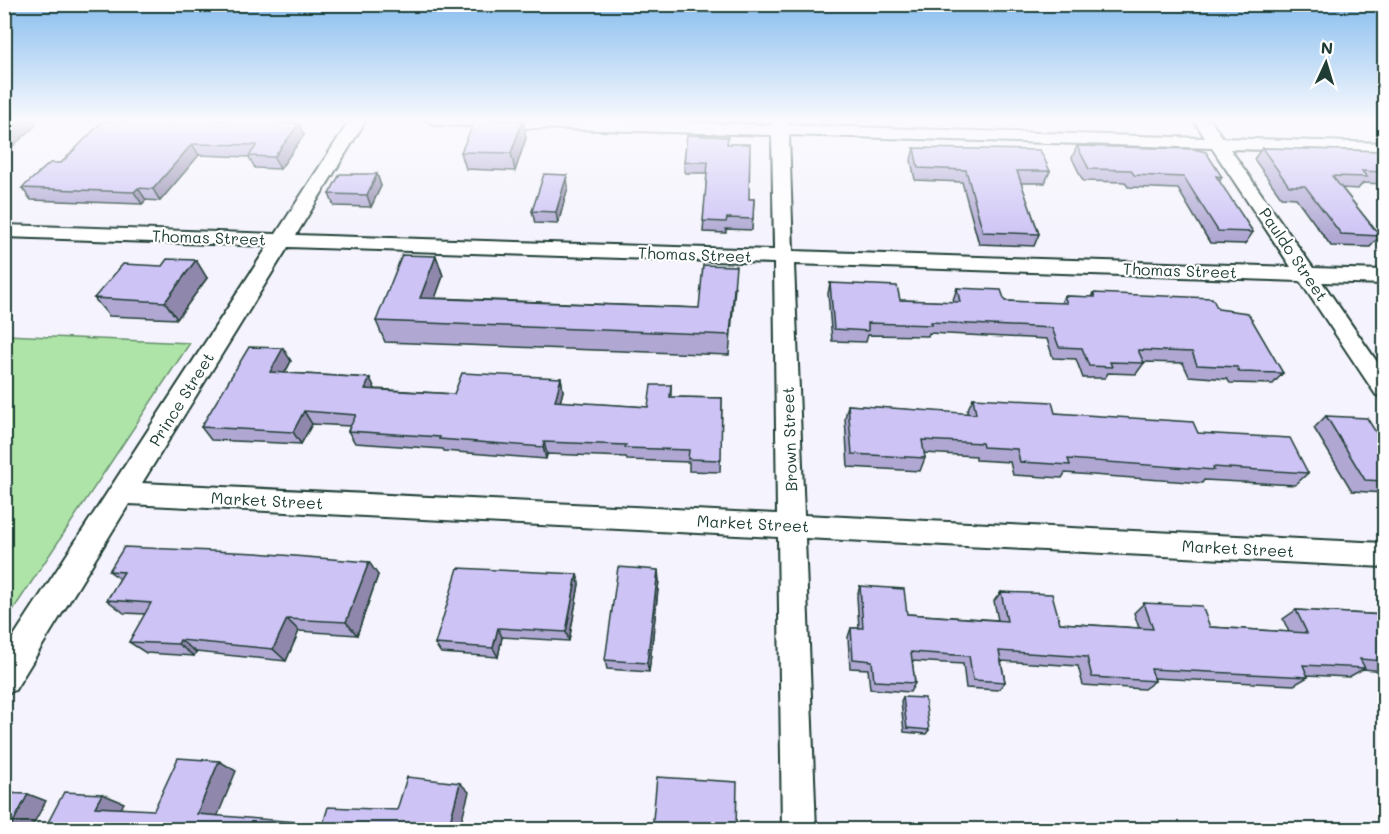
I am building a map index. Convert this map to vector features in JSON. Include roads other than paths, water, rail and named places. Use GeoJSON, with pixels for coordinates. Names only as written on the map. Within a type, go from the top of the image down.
{"type":"FeatureCollection","features":[{"type":"Feature","properties":{"kind":"street","name":"Prince Street"},"geometry":{"type":"LineString","coordinates":[[4,679],[334,159]]}},
{"type":"Feature","properties":{"kind":"street","name":"Brown Street"},"geometry":{"type":"LineString","coordinates":[[781,159],[799,830]]}},
{"type":"Feature","properties":{"kind":"street","name":"Pauldo Street"},"geometry":{"type":"LineString","coordinates":[[1228,159],[1384,389]]}},
{"type":"Feature","properties":{"kind":"street","name":"Thomas Street"},"geometry":{"type":"LineString","coordinates":[[4,231],[1384,278]]}},
{"type":"Feature","properties":{"kind":"street","name":"Market Street"},"geometry":{"type":"LineString","coordinates":[[121,494],[1384,555]]}}]}
